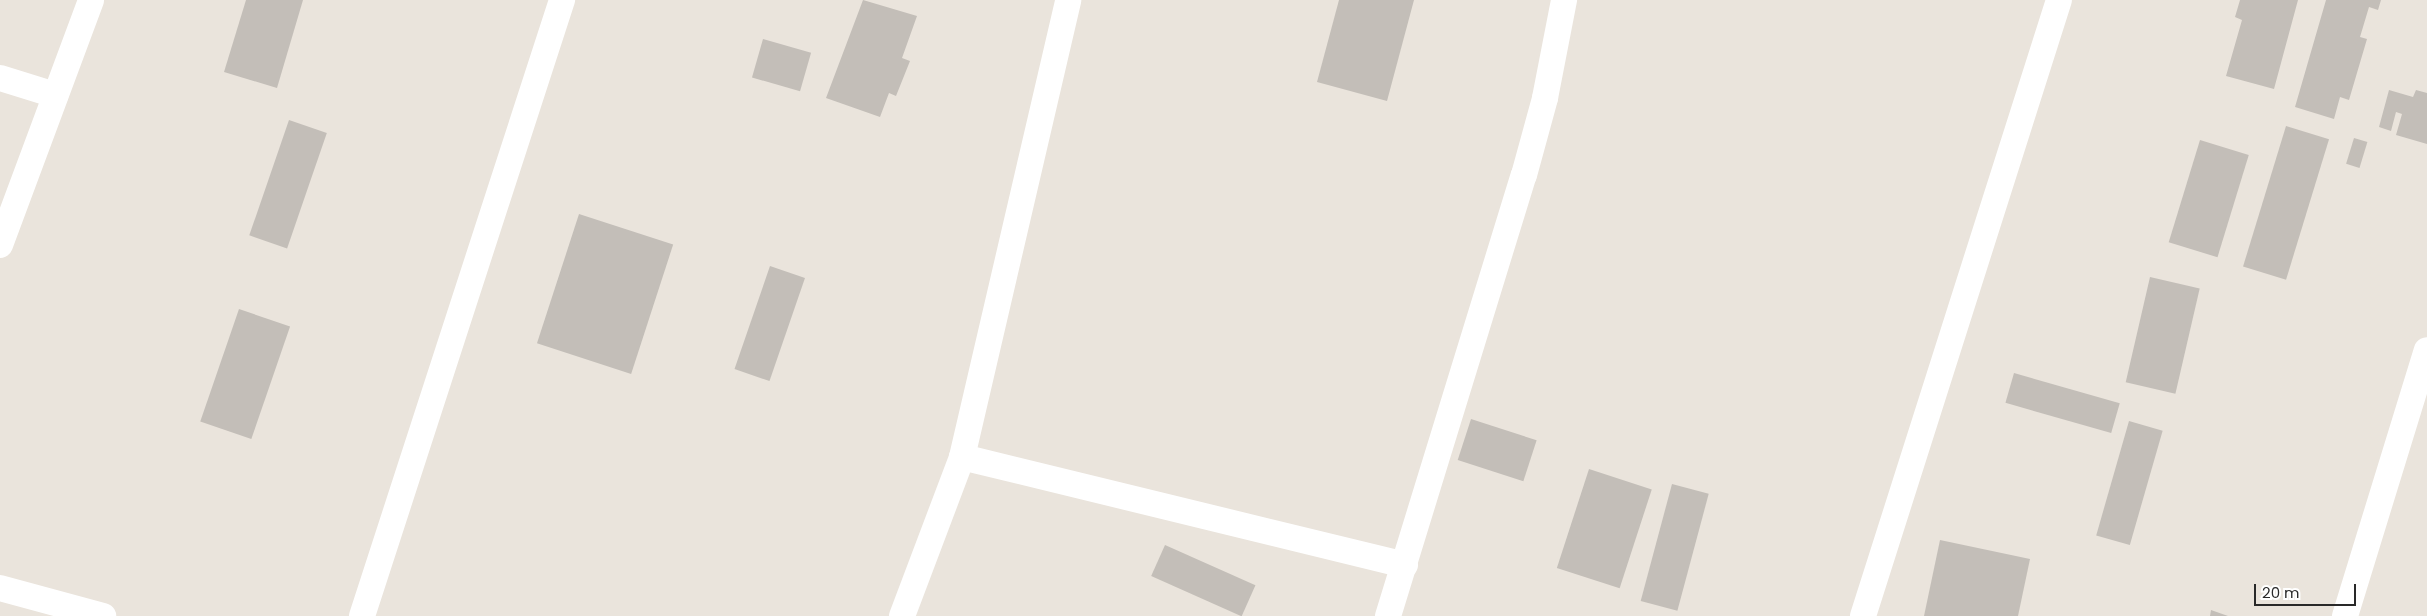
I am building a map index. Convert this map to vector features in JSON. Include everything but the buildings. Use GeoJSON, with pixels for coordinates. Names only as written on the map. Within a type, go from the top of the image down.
{"type":"FeatureCollection","features":[{"type":"Feature","properties":{"kind":"street"},"geometry":{"type":"LineString","coordinates":[[0,245],[91,0]]}},
{"type":"Feature","properties":{"kind":"street"},"geometry":{"type":"LineString","coordinates":[[362,616],[562,0]]}},
{"type":"Feature","properties":{"kind":"street"},"geometry":{"type":"LineString","coordinates":[[902,616],[962,457],[1068,0]]}},
{"type":"Feature","properties":{"kind":"street"},"geometry":{"type":"LineString","coordinates":[[1388,616],[1546,98],[1564,0]]}},
{"type":"Feature","properties":{"kind":"street"},"geometry":{"type":"LineString","coordinates":[[1863,616],[2059,0]]}},
{"type":"Feature","properties":{"kind":"street"},"geometry":{"type":"LineString","coordinates":[[0,78],[55,95]]}},
{"type":"Feature","properties":{"kind":"street"},"geometry":{"type":"LineString","coordinates":[[2344,616],[2427,350]]}},
{"type":"Feature","properties":{"kind":"street"},"geometry":{"type":"LineString","coordinates":[[962,457],[1405,565]]}},
{"type":"Feature","properties":{"kind":"street"},"geometry":{"type":"LineString","coordinates":[[0,588],[103,616]]}}]}
